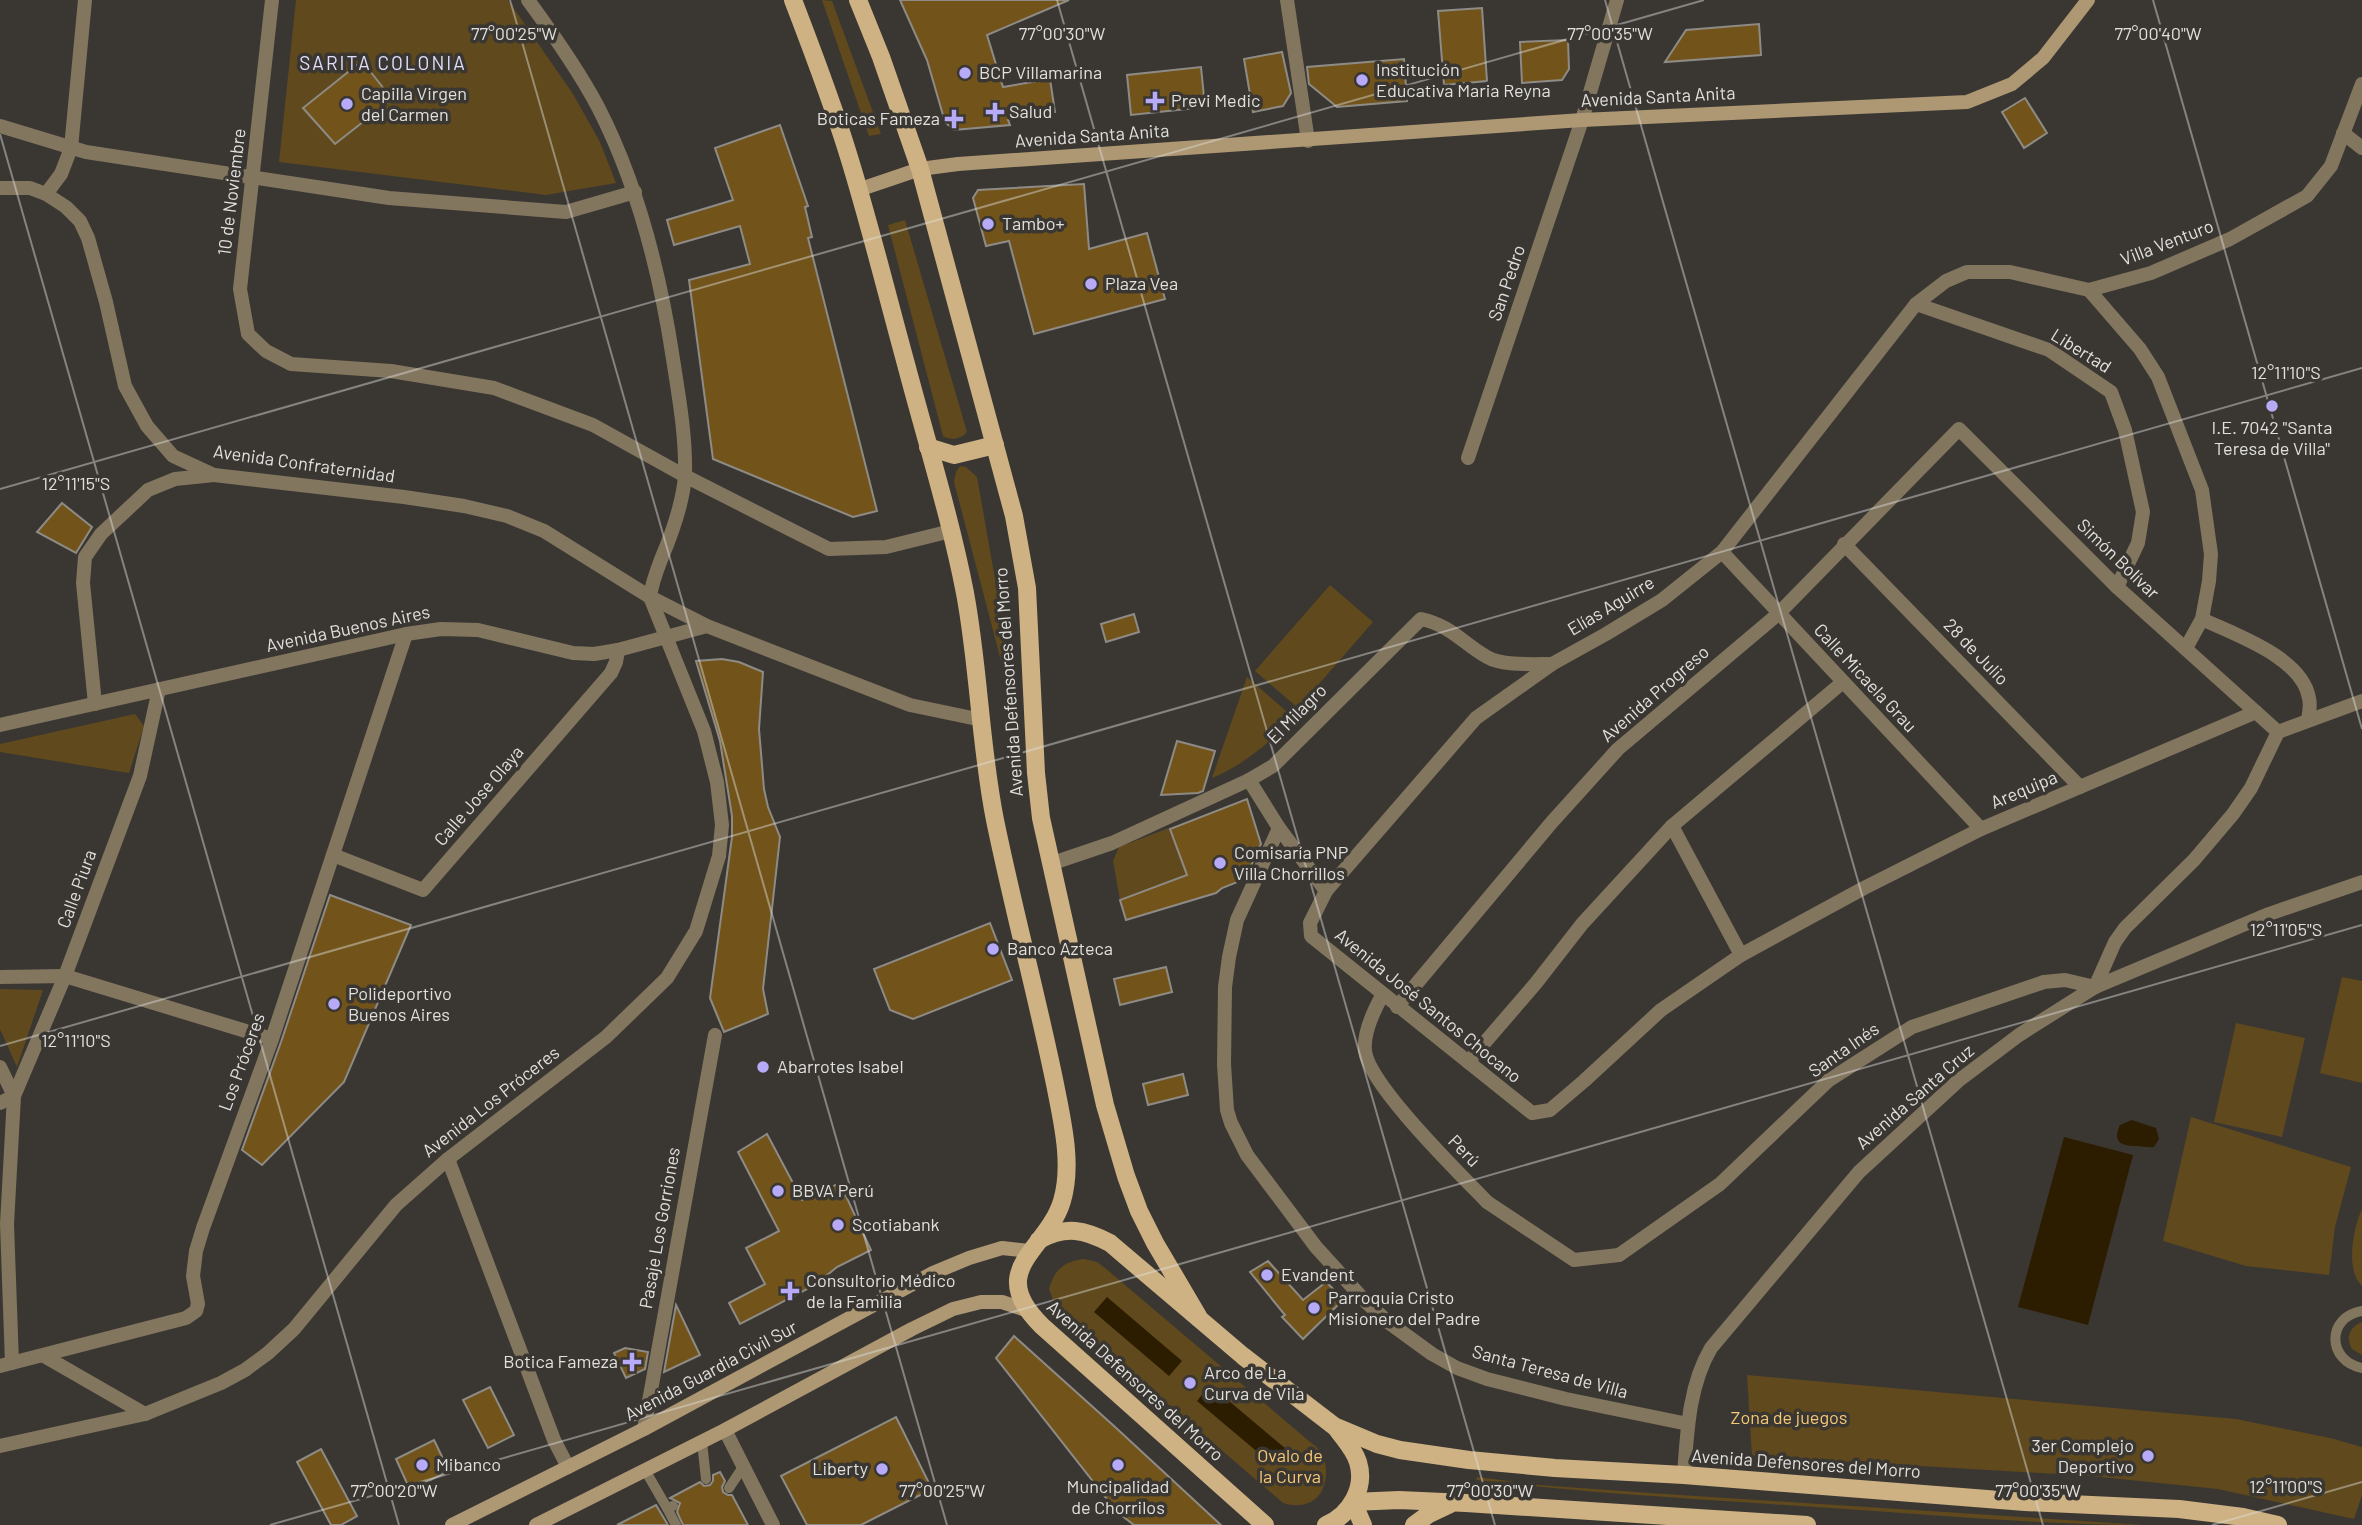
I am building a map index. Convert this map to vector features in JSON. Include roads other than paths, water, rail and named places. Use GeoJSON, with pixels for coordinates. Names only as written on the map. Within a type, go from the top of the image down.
{"type":"FeatureCollection","features":[{"type":"Feature","properties":{"kind":"main road","name":"Avenida Defensores del Morro"},"geometry":{"type":"LineString","coordinates":[[793,0],[822,76],[858,190],[951,531],[975,651],[995,817],[1042,1023],[1064,1140],[1066,1168],[1063,1199],[1056,1216],[1024,1259],[1019,1273],[1019,1290],[1026,1310],[1259,1520],[1280,1525]]}},
{"type":"Feature","properties":{"kind":"main road","name":"Avenida Defensores del Morro"},"geometry":{"type":"LineString","coordinates":[[858,0],[920,169],[1014,516],[1027,588],[1036,773],[1041,818],[1105,1104],[1139,1211],[1198,1316]]}},
{"type":"Feature","properties":{"kind":"main road","name":"Avenida Santa Anita"},"geometry":{"type":"LineString","coordinates":[[858,190],[920,169],[958,164],[1582,120],[1967,102],[2012,84],[2043,58],[2088,0]]}},
{"type":"Feature","properties":{"kind":"main road"},"geometry":{"type":"LineString","coordinates":[[928,447],[954,455],[995,445]]}},
{"type":"Feature","properties":{"kind":"main road","name":"Avenida Defensores del Morro"},"geometry":{"type":"LineString","coordinates":[[1034,1246],[1049,1234],[1069,1230],[1089,1233],[1110,1243],[1252,1364],[1334,1426],[1388,1447],[1469,1460],[2025,1502],[2179,1509],[2243,1517],[2278,1525]]}},
{"type":"Feature","properties":{"kind":"main road","name":"Avenida Guardia Civil Sur"},"geometry":{"type":"LineString","coordinates":[[452,1525],[645,1429],[933,1273],[1002,1248],[1034,1246]]}},
{"type":"Feature","properties":{"kind":"main road"},"geometry":{"type":"LineString","coordinates":[[536,1525],[702,1442],[953,1309],[981,1302],[1002,1302],[1026,1310]]}},
{"type":"Feature","properties":{"kind":"main road","name":"Avenida Defensores del Morro"},"geometry":{"type":"LineString","coordinates":[[1334,1426],[1351,1447],[1358,1462],[1360,1475],[1353,1502]]}},
{"type":"Feature","properties":{"kind":"main road"},"geometry":{"type":"LineString","coordinates":[[1326,1525],[1343,1515],[1353,1502],[1399,1500],[1679,1521],[1807,1525]]}},
{"type":"Feature","properties":{"kind":"main road"},"geometry":{"type":"LineString","coordinates":[[1353,1502],[1363,1525]]}},
{"type":"Feature","properties":{"kind":"main road"},"geometry":{"type":"LineString","coordinates":[[1414,1525],[1429,1514],[1453,1503]]}},
{"type":"Feature","properties":{"kind":"street"},"geometry":{"type":"LineString","coordinates":[[46,194],[61,174],[71,148],[85,0]]}},
{"type":"Feature","properties":{"kind":"street","name":"10 de Noviembre"},"geometry":{"type":"LineString","coordinates":[[272,0],[240,289],[248,334],[266,351],[291,364],[391,371],[494,388],[593,425],[685,476]]}},
{"type":"Feature","properties":{"kind":"street"},"geometry":{"type":"LineString","coordinates":[[528,0],[597,105],[635,192],[666,312],[683,423],[685,476],[676,520],[654,577],[650,597]]}},
{"type":"Feature","properties":{"kind":"street"},"geometry":{"type":"LineString","coordinates":[[1287,0],[1308,141]]}},
{"type":"Feature","properties":{"kind":"street","name":"San Pedro"},"geometry":{"type":"LineString","coordinates":[[1468,458],[1582,120],[1617,0]]}},
{"type":"Feature","properties":{"kind":"street","name":"Villa Venturo"},"geometry":{"type":"LineString","coordinates":[[1916,304],[1938,286],[1967,272],[2010,272],[2089,290],[2151,273],[2230,239],[2307,196],[2331,166],[2362,84]]}},
{"type":"Feature","properties":{"kind":"street"},"geometry":{"type":"LineString","coordinates":[[0,126],[71,148],[388,198],[566,212],[635,192]]}},
{"type":"Feature","properties":{"kind":"street"},"geometry":{"type":"LineString","coordinates":[[2343,132],[2362,148]]}},
{"type":"Feature","properties":{"kind":"street","name":"Avenida Confraternidad"},"geometry":{"type":"LineString","coordinates":[[0,188],[30,188],[46,194],[66,207],[80,221],[88,238],[106,302],[125,386],[147,426],[173,456],[214,475],[404,497],[507,516],[544,531],[650,597],[707,625]]}},
{"type":"Feature","properties":{"kind":"street"},"geometry":{"type":"LineString","coordinates":[[2089,290],[2140,349],[2158,377],[2202,491],[2211,555],[2209,581],[2202,619],[2186,648]]}},
{"type":"Feature","properties":{"kind":"street","name":"Elías Aguirre"},"geometry":{"type":"LineString","coordinates":[[1310,923],[1326,891],[1476,718],[1552,664],[1662,600],[1722,552],[1916,304]]}},
{"type":"Feature","properties":{"kind":"street","name":"Libertad"},"geometry":{"type":"LineString","coordinates":[[1916,304],[2049,350],[2111,392],[2125,430],[2143,512],[2138,542],[2117,587]]}},
{"type":"Feature","properties":{"kind":"street","name":"Simón Bolívar"},"geometry":{"type":"LineString","coordinates":[[1959,429],[2117,587],[2256,712]]}},
{"type":"Feature","properties":{"kind":"street","name":"Avenida Progreso"},"geometry":{"type":"LineString","coordinates":[[1397,1007],[1552,822],[1618,749],[1778,614],[1959,429]]}},
{"type":"Feature","properties":{"kind":"street"},"geometry":{"type":"LineString","coordinates":[[96,704],[83,583],[85,557],[101,534],[148,490],[175,479],[214,475]]}},
{"type":"Feature","properties":{"kind":"street"},"geometry":{"type":"LineString","coordinates":[[685,476],[829,549],[886,547],[951,531]]}},
{"type":"Feature","properties":{"kind":"street","name":"28 de Julio"},"geometry":{"type":"LineString","coordinates":[[1844,544],[2080,787]]}},
{"type":"Feature","properties":{"kind":"street","name":"Calle Micaela Grau"},"geometry":{"type":"LineString","coordinates":[[1722,552],[1981,829]]}},
{"type":"Feature","properties":{"kind":"street","name":"Avenida Los Próceres"},"geometry":{"type":"LineString","coordinates":[[0,1446],[145,1414],[245,1370],[294,1329],[396,1205],[448,1159],[606,1037],[667,978],[695,931],[719,856],[722,825],[717,782],[704,731],[650,597]]}},
{"type":"Feature","properties":{"kind":"street","name":"El Milagro"},"geometry":{"type":"LineString","coordinates":[[1050,864],[1112,843],[1250,780],[1273,766],[1421,619],[1440,624],[1489,659],[1517,664],[1552,664]]}},
{"type":"Feature","properties":{"kind":"street"},"geometry":{"type":"LineString","coordinates":[[2202,619],[2270,651],[2283,661],[2300,678],[2309,697],[2308,720]]}},
{"type":"Feature","properties":{"kind":"street"},"geometry":{"type":"LineString","coordinates":[[707,625],[910,705],[982,720]]}},
{"type":"Feature","properties":{"kind":"street","name":"Avenida Buenos Aires"},"geometry":{"type":"LineString","coordinates":[[0,725],[406,634],[441,629],[478,630],[573,653],[594,654],[707,625]]}},
{"type":"Feature","properties":{"kind":"street","name":"Los Próceres"},"geometry":{"type":"LineString","coordinates":[[6,1365],[186,1318],[196,1311],[198,1304],[193,1276],[196,1251],[272,1039],[406,634]]}},
{"type":"Feature","properties":{"kind":"street","name":"Calle Jose Olaya"},"geometry":{"type":"LineString","coordinates":[[333,855],[423,890],[611,673],[618,650]]}},
{"type":"Feature","properties":{"kind":"street"},"geometry":{"type":"LineString","coordinates":[[1468,1062],[1536,983],[1582,924],[1672,826],[1843,682]]}},
{"type":"Feature","properties":{"kind":"street","name":"Calle Piura"},"geometry":{"type":"LineString","coordinates":[[7,1100],[65,976],[140,776],[159,689]]}},
{"type":"Feature","properties":{"kind":"street"},"geometry":{"type":"LineString","coordinates":[[2095,987],[2115,942],[2125,928],[2194,860],[2233,814],[2250,788],[2278,732],[2362,702]]}},
{"type":"Feature","properties":{"kind":"street"},"geometry":{"type":"LineString","coordinates":[[2256,712],[2278,732]]}},
{"type":"Feature","properties":{"kind":"street","name":"Arequipa"},"geometry":{"type":"LineString","coordinates":[[1531,1113],[1549,1110],[1661,1010],[1741,955],[1981,829],[2256,712]]}},
{"type":"Feature","properties":{"kind":"street"},"geometry":{"type":"LineString","coordinates":[[1250,780],[1279,828],[1326,891]]}},
{"type":"Feature","properties":{"kind":"street"},"geometry":{"type":"LineString","coordinates":[[1672,826],[1741,955]]}},
{"type":"Feature","properties":{"kind":"street","name":"Santa Teresa de Villa"},"geometry":{"type":"LineString","coordinates":[[1279,828],[1237,920],[1225,987],[1224,1064],[1227,1110],[1247,1155],[1315,1247],[1366,1302],[1432,1354],[1457,1368],[1487,1379],[1566,1399],[1688,1424]]}},
{"type":"Feature","properties":{"kind":"street","name":"Avenida Santa Cruz"},"geometry":{"type":"LineString","coordinates":[[1684,1475],[1688,1424],[1696,1383],[1711,1348],[1859,1172],[1958,1081],[2019,1035],[2095,987],[2256,919],[2362,882]]}},
{"type":"Feature","properties":{"kind":"street","name":"Avenida José Santos Chocano"},"geometry":{"type":"LineString","coordinates":[[1310,923],[1311,936],[1531,1113]]}},
{"type":"Feature","properties":{"kind":"street"},"geometry":{"type":"LineString","coordinates":[[0,977],[65,976],[272,1039]]}},
{"type":"Feature","properties":{"kind":"street","name":"Santa Inés"},"geometry":{"type":"LineString","coordinates":[[1619,1255],[1720,1184],[1829,1080],[1912,1027],[2044,982],[2065,980],[2095,987]]}},
{"type":"Feature","properties":{"kind":"street","name":"Perú"},"geometry":{"type":"LineString","coordinates":[[1383,994],[1373,1012],[1365,1050],[1372,1071],[1425,1138],[1487,1202],[1574,1260],[1619,1255]]}},
{"type":"Feature","properties":{"kind":"street","name":"Pasaje Los Gorriones"},"geometry":{"type":"LineString","coordinates":[[645,1429],[715,1035]]}},
{"type":"Feature","properties":{"kind":"street"},"geometry":{"type":"LineString","coordinates":[[0,1067],[7,1100],[6,1365]]}},
{"type":"Feature","properties":{"kind":"street"},"geometry":{"type":"LineString","coordinates":[[448,1159],[554,1440],[568,1467]]}},
{"type":"Feature","properties":{"kind":"street"},"geometry":{"type":"LineString","coordinates":[[44,1356],[145,1414]]}},
{"type":"Feature","properties":{"kind":"street"},"geometry":{"type":"LineString","coordinates":[[724,1430],[773,1525]]}},
{"type":"Feature","properties":{"kind":"lane"},"geometry":{"type":"LineString","coordinates":[[2362,1311],[2351,1314],[2340,1323],[2335,1342],[2343,1359],[2362,1368]]}},
{"type":"Feature","properties":{"kind":"lane"},"geometry":{"type":"LineString","coordinates":[[702,1442],[706,1479]]}},
{"type":"Feature","properties":{"kind":"lane"},"geometry":{"type":"LineString","coordinates":[[729,1488],[743,1467]]}},
{"type":"Feature","properties":{"kind":"lane"},"geometry":{"type":"LineString","coordinates":[[645,1470],[670,1507],[676,1525]]}},
{"type":"Feature","properties":{"kind":"place","name":"BCP Villamarina"},"geometry":{"type":"Point","coordinates":[965,73]}},
{"type":"Feature","properties":{"kind":"place","name":"Institución Educativa Maria Reyna"},"geometry":{"type":"Point","coordinates":[1362,80]}},
{"type":"Feature","properties":{"kind":"place","name":"Previ Medic"},"geometry":{"type":"Point","coordinates":[1155,101]}},
{"type":"Feature","properties":{"kind":"place","name":"Capilla Virgen del Carmen"},"geometry":{"type":"Point","coordinates":[347,104]}},
{"type":"Feature","properties":{"kind":"place","name":"Salud"},"geometry":{"type":"Point","coordinates":[995,112]}},
{"type":"Feature","properties":{"kind":"place","name":"Boticas Fameza"},"geometry":{"type":"Point","coordinates":[954,119]}},
{"type":"Feature","properties":{"kind":"place","name":"Tambo+"},"geometry":{"type":"Point","coordinates":[988,224]}},
{"type":"Feature","properties":{"kind":"place","name":"Plaza Vea"},"geometry":{"type":"Point","coordinates":[1091,284]}},
{"type":"Feature","properties":{"kind":"place","name":"I.E. 7042 \"Santa Teresa de Villa\""},"geometry":{"type":"Point","coordinates":[2272,406]}},
{"type":"Feature","properties":{"kind":"place","name":"Comisaría PNP Villa Chorrillos"},"geometry":{"type":"Point","coordinates":[1220,863]}},
{"type":"Feature","properties":{"kind":"place","name":"Banco Azteca"},"geometry":{"type":"Point","coordinates":[993,949]}},
{"type":"Feature","properties":{"kind":"place","name":"Polideportivo Buenos Aires"},"geometry":{"type":"Point","coordinates":[334,1004]}},
{"type":"Feature","properties":{"kind":"place","name":"Abarrotes Isabel"},"geometry":{"type":"Point","coordinates":[763,1067]}},
{"type":"Feature","properties":{"kind":"place","name":"BBVA Perú"},"geometry":{"type":"Point","coordinates":[778,1191]}},
{"type":"Feature","properties":{"kind":"place","name":"Scotiabank"},"geometry":{"type":"Point","coordinates":[838,1225]}},
{"type":"Feature","properties":{"kind":"place","name":"Evandent"},"geometry":{"type":"Point","coordinates":[1267,1275]}},
{"type":"Feature","properties":{"kind":"place","name":"Consultorio Médico de la Familia"},"geometry":{"type":"Point","coordinates":[790,1291]}},
{"type":"Feature","properties":{"kind":"place","name":"Parroquia Cristo Misionero del Padre"},"geometry":{"type":"Point","coordinates":[1314,1308]}},
{"type":"Feature","properties":{"kind":"place","name":"Botica Fameza"},"geometry":{"type":"Point","coordinates":[632,1362]}},
{"type":"Feature","properties":{"kind":"place","name":"Arco de La Curva de Vila"},"geometry":{"type":"Point","coordinates":[1190,1383]}},
{"type":"Feature","properties":{"kind":"place","name":"3er Complejo Deportivo"},"geometry":{"type":"Point","coordinates":[2148,1456]}},
{"type":"Feature","properties":{"kind":"place","name":"Mibanco"},"geometry":{"type":"Point","coordinates":[422,1465]}},
{"type":"Feature","properties":{"kind":"place","name":"Muncipalidad de Chorrilos"},"geometry":{"type":"Point","coordinates":[1118,1465]}},
{"type":"Feature","properties":{"kind":"place","name":"Liberty"},"geometry":{"type":"Point","coordinates":[882,1469]}},
{"type":"Feature","properties":{"kind":"district","name":"SARITA COLONIA"},"geometry":{"type":"Point","coordinates":[383,63]}},
{"type":"Feature","properties":{"kind":"park label","name":"Zona de juegos"},"geometry":{"type":"Point","coordinates":[1789,1418]}},
{"type":"Feature","properties":{"kind":"park label","name":"Ovalo de la Curva"},"geometry":{"type":"Point","coordinates":[1290,1466]}}]}
